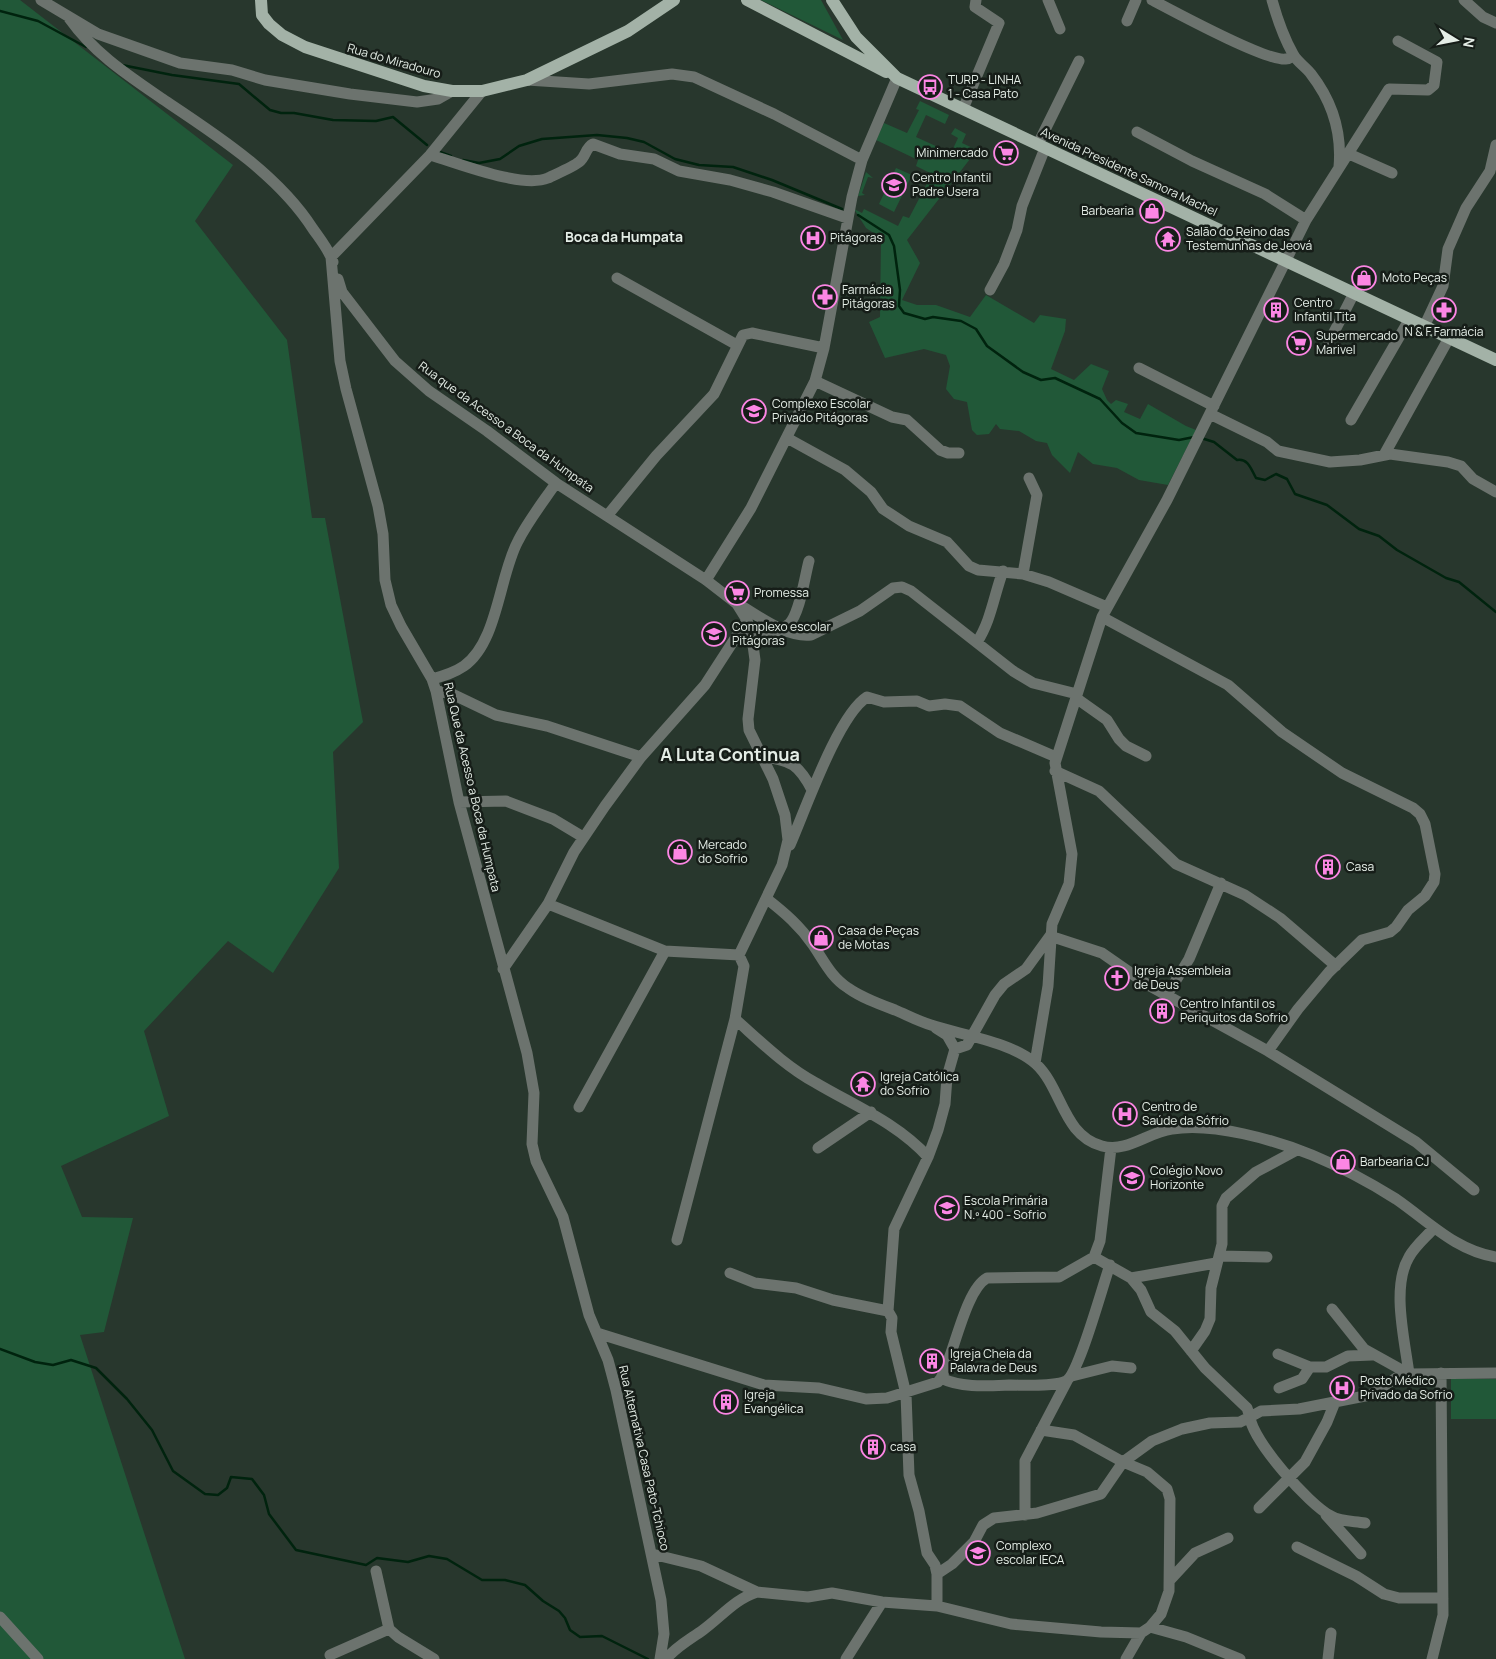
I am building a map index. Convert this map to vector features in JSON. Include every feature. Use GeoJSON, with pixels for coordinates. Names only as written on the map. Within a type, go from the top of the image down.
{"type":"FeatureCollection","features":[{"type":"Feature","properties":{"kind":"main road","name":"Rua do Miradouro"},"geometry":{"type":"LineString","coordinates":[[261,0],[262,15],[269,24],[282,35],[298,44],[390,77],[424,86],[452,90],[482,91],[528,80],[628,31],[674,0]]}},
{"type":"Feature","properties":{"kind":"main road"},"geometry":{"type":"LineString","coordinates":[[747,0],[897,78]]}},
{"type":"Feature","properties":{"kind":"main road","name":"Avenida Presidente Samora Machel"},"geometry":{"type":"LineString","coordinates":[[832,0],[856,37],[897,78],[1496,360]]}},
{"type":"Feature","properties":{"kind":"street"},"geometry":{"type":"LineString","coordinates":[[41,0],[98,34],[180,63],[232,70],[265,80],[350,94],[416,102],[438,99],[452,90]]}},
{"type":"Feature","properties":{"kind":"street"},"geometry":{"type":"LineString","coordinates":[[964,109],[999,23],[975,7],[976,0]]}},
{"type":"Feature","properties":{"kind":"street"},"geometry":{"type":"LineString","coordinates":[[1048,0],[1060,29]]}},
{"type":"Feature","properties":{"kind":"street"},"geometry":{"type":"LineString","coordinates":[[1127,21],[1136,0]]}},
{"type":"Feature","properties":{"kind":"street"},"geometry":{"type":"LineString","coordinates":[[1152,0],[1207,28],[1271,56],[1286,59],[1293,56]]}},
{"type":"Feature","properties":{"kind":"street"},"geometry":{"type":"LineString","coordinates":[[1272,0],[1293,56],[1308,70],[1323,89],[1338,128],[1340,152],[1338,169]]}},
{"type":"Feature","properties":{"kind":"street"},"geometry":{"type":"LineString","coordinates":[[1464,0],[1484,17],[1496,23]]}},
{"type":"Feature","properties":{"kind":"street","name":"Rua que da Acesso a Boca da Humpata"},"geometry":{"type":"LineString","coordinates":[[69,18],[86,41],[130,77],[219,137],[283,189],[303,213],[331,256],[342,292],[395,361],[429,391],[487,431],[556,483],[706,580],[738,604],[752,638],[755,660],[748,718],[749,730],[764,756],[785,815],[788,833],[786,853]]}},
{"type":"Feature","properties":{"kind":"street"},"geometry":{"type":"LineString","coordinates":[[1035,1063],[1048,986],[1052,924],[1069,884],[1072,867],[1072,854],[1055,771],[1056,757],[1104,612],[1167,500],[1306,220],[1390,89],[1428,90],[1434,85],[1437,62],[1398,41]]}},
{"type":"Feature","properties":{"kind":"street"},"geometry":{"type":"LineString","coordinates":[[990,290],[1004,264],[1017,230],[1022,206],[1042,146],[1079,61]]}},
{"type":"Feature","properties":{"kind":"street"},"geometry":{"type":"LineString","coordinates":[[528,80],[589,84],[672,74],[694,77],[774,114],[862,160]]}},
{"type":"Feature","properties":{"kind":"street"},"geometry":{"type":"LineString","coordinates":[[706,580],[751,508],[815,381],[824,348],[846,218],[862,160],[897,78]]}},
{"type":"Feature","properties":{"kind":"street"},"geometry":{"type":"LineString","coordinates":[[331,256],[430,155],[482,91]]}},
{"type":"Feature","properties":{"kind":"street"},"geometry":{"type":"LineString","coordinates":[[1137,132],[1192,161],[1265,194],[1306,220]]}},
{"type":"Feature","properties":{"kind":"street"},"geometry":{"type":"LineString","coordinates":[[430,155],[510,178],[535,181],[548,178],[579,162],[589,146],[600,145],[620,154],[654,159],[679,171],[730,180],[773,192],[846,218]]}},
{"type":"Feature","properties":{"kind":"street"},"geometry":{"type":"LineString","coordinates":[[1424,327],[1443,286],[1448,249],[1466,208],[1490,182],[1490,171],[1496,145]]}},
{"type":"Feature","properties":{"kind":"street"},"geometry":{"type":"LineString","coordinates":[[1348,154],[1392,173]]}},
{"type":"Feature","properties":{"kind":"street","name":"Rua Que da Acesso a Boca da Humpata"},"geometry":{"type":"LineString","coordinates":[[331,256],[335,312],[346,390],[360,436],[383,534],[385,580],[391,605],[432,679],[436,691],[459,802],[503,969]]}},
{"type":"Feature","properties":{"kind":"street"},"geometry":{"type":"LineString","coordinates":[[617,278],[737,345]]}},
{"type":"Feature","properties":{"kind":"street"},"geometry":{"type":"LineString","coordinates":[[1329,342],[1354,293]]}},
{"type":"Feature","properties":{"kind":"street"},"geometry":{"type":"LineString","coordinates":[[1351,420],[1410,320]]}},
{"type":"Feature","properties":{"kind":"street"},"geometry":{"type":"LineString","coordinates":[[607,516],[656,456],[714,394],[743,335],[752,333],[824,348]]}},
{"type":"Feature","properties":{"kind":"street"},"geometry":{"type":"LineString","coordinates":[[1384,455],[1449,338]]}},
{"type":"Feature","properties":{"kind":"street"},"geometry":{"type":"LineString","coordinates":[[1139,368],[1278,450],[1304,458],[1342,462],[1384,455],[1456,463],[1463,467],[1473,479],[1496,492]]}},
{"type":"Feature","properties":{"kind":"street"},"geometry":{"type":"LineString","coordinates":[[815,381],[892,417],[907,420],[940,450],[948,453],[959,453]]}},
{"type":"Feature","properties":{"kind":"street"},"geometry":{"type":"LineString","coordinates":[[787,438],[845,470],[871,492],[883,510],[909,526],[947,542],[969,566],[978,570],[1023,574],[1048,582],[1104,612],[1228,685],[1282,732],[1342,773],[1413,808],[1420,814],[1425,824],[1435,874],[1434,882],[1425,896],[1408,910],[1396,927],[1390,932],[1362,940],[1336,966],[1298,1009],[1268,1051]]}},
{"type":"Feature","properties":{"kind":"street"},"geometry":{"type":"LineString","coordinates":[[1023,574],[1037,495],[1029,478]]}},
{"type":"Feature","properties":{"kind":"street"},"geometry":{"type":"LineString","coordinates":[[432,679],[453,673],[473,658],[495,613],[507,565],[518,540],[556,483]]}},
{"type":"Feature","properties":{"kind":"street"},"geometry":{"type":"LineString","coordinates":[[752,638],[782,629],[790,624],[809,561]]}},
{"type":"Feature","properties":{"kind":"street"},"geometry":{"type":"LineString","coordinates":[[977,642],[987,625],[994,595],[1004,571]]}},
{"type":"Feature","properties":{"kind":"street"},"geometry":{"type":"LineString","coordinates":[[738,604],[782,629],[803,636],[811,635],[860,611],[893,588],[902,587],[911,591],[1013,671],[1033,683],[1076,696],[1107,720],[1119,739],[1126,746],[1146,756]]}},
{"type":"Feature","properties":{"kind":"street"},"geometry":{"type":"LineString","coordinates":[[503,969],[548,904],[574,852],[584,837],[642,757],[705,684],[746,620]]}},
{"type":"Feature","properties":{"kind":"street"},"geometry":{"type":"LineString","coordinates":[[436,691],[450,693],[496,716],[547,726],[642,757]]}},
{"type":"Feature","properties":{"kind":"street"},"geometry":{"type":"LineString","coordinates":[[739,955],[767,899],[812,790],[853,710],[867,697],[884,702],[916,701],[929,706],[945,704],[960,706],[1000,733],[1056,757]]}},
{"type":"Feature","properties":{"kind":"street"},"geometry":{"type":"LineString","coordinates":[[764,756],[784,759],[804,774],[812,790]]}},
{"type":"Feature","properties":{"kind":"street"},"geometry":{"type":"LineString","coordinates":[[1055,771],[1099,790],[1176,864],[1245,895],[1280,918],[1336,966]]}},
{"type":"Feature","properties":{"kind":"street"},"geometry":{"type":"LineString","coordinates":[[459,802],[506,801],[553,819],[584,837]]}},
{"type":"Feature","properties":{"kind":"street"},"geometry":{"type":"LineString","coordinates":[[1167,995],[1189,959],[1221,883]]}},
{"type":"Feature","properties":{"kind":"street"},"geometry":{"type":"LineString","coordinates":[[767,899],[792,918],[814,946],[834,978],[848,988],[881,1006],[932,1026],[973,1036],[1025,1056],[1035,1063],[1050,1082],[1077,1130],[1089,1140],[1110,1148],[1124,1146],[1166,1130],[1192,1127],[1250,1136],[1297,1150],[1357,1175],[1471,1251],[1496,1257]]}},
{"type":"Feature","properties":{"kind":"street"},"geometry":{"type":"LineString","coordinates":[[548,904],[665,951],[739,955]]}},
{"type":"Feature","properties":{"kind":"street"},"geometry":{"type":"LineString","coordinates":[[1050,936],[1102,953],[1167,995],[1268,1051],[1416,1142],[1474,1190]]}},
{"type":"Feature","properties":{"kind":"street"},"geometry":{"type":"LineString","coordinates":[[955,1050],[967,1045],[995,994],[1004,984],[1026,969],[1050,936]]}},
{"type":"Feature","properties":{"kind":"street"},"geometry":{"type":"LineString","coordinates":[[579,1107],[665,951]]}},
{"type":"Feature","properties":{"kind":"street"},"geometry":{"type":"LineString","coordinates":[[677,1240],[735,1018],[744,966],[739,955]]}},
{"type":"Feature","properties":{"kind":"street","name":"Rua Alternativa Casa Pato-Tchioco"},"geometry":{"type":"LineString","coordinates":[[503,969],[534,1093],[532,1144],[536,1160],[563,1217],[589,1315],[608,1360],[616,1390],[629,1459],[652,1554],[662,1609],[664,1634],[660,1659]]}},
{"type":"Feature","properties":{"kind":"street"},"geometry":{"type":"LineString","coordinates":[[735,1018],[782,1061],[798,1072],[871,1112],[898,1130],[928,1157]]}},
{"type":"Feature","properties":{"kind":"street"},"geometry":{"type":"LineString","coordinates":[[932,1026],[946,1035],[955,1050],[947,1076],[945,1104],[928,1157],[894,1229],[888,1311],[892,1318],[891,1332],[906,1394],[909,1475],[919,1511],[927,1553],[935,1565],[937,1574],[938,1606]]}},
{"type":"Feature","properties":{"kind":"street"},"geometry":{"type":"LineString","coordinates":[[818,1148],[871,1112]]}},
{"type":"Feature","properties":{"kind":"street"},"geometry":{"type":"LineString","coordinates":[[597,1333],[764,1385],[819,1388],[866,1398],[887,1398],[906,1394],[938,1382],[942,1378],[972,1296],[982,1281],[987,1278],[1025,1276],[1059,1277],[1094,1257],[1100,1241],[1110,1148]]}},
{"type":"Feature","properties":{"kind":"street"},"geometry":{"type":"LineString","coordinates":[[1191,1351],[1205,1331],[1210,1319],[1210,1288],[1222,1244],[1220,1215],[1226,1198],[1256,1172],[1297,1150]]}},
{"type":"Feature","properties":{"kind":"street"},"geometry":{"type":"LineString","coordinates":[[1409,1374],[1402,1332],[1402,1273],[1409,1256],[1434,1228]]}},
{"type":"Feature","properties":{"kind":"street"},"geometry":{"type":"LineString","coordinates":[[1094,1257],[1131,1278],[1141,1290],[1151,1312],[1175,1331],[1205,1368],[1247,1408],[1251,1426],[1279,1467],[1321,1509],[1361,1554]]}},
{"type":"Feature","properties":{"kind":"street"},"geometry":{"type":"LineString","coordinates":[[1131,1278],[1218,1260],[1267,1257]]}},
{"type":"Feature","properties":{"kind":"street"},"geometry":{"type":"LineString","coordinates":[[1025,1515],[1024,1460],[1070,1378],[1110,1265]]}},
{"type":"Feature","properties":{"kind":"street"},"geometry":{"type":"LineString","coordinates":[[730,1273],[755,1283],[796,1288],[833,1300],[888,1311]]}},
{"type":"Feature","properties":{"kind":"street"},"geometry":{"type":"LineString","coordinates":[[1332,1309],[1364,1349],[1409,1374]]}},
{"type":"Feature","properties":{"kind":"street"},"geometry":{"type":"LineString","coordinates":[[1278,1354],[1310,1367],[1326,1367],[1348,1356],[1372,1355]]}},
{"type":"Feature","properties":{"kind":"street"},"geometry":{"type":"LineString","coordinates":[[942,1378],[950,1382],[977,1385],[1052,1383],[1112,1366],[1132,1368]]}},
{"type":"Feature","properties":{"kind":"street"},"geometry":{"type":"LineString","coordinates":[[1279,1388],[1302,1380],[1310,1367]]}},
{"type":"Feature","properties":{"kind":"street"},"geometry":{"type":"LineString","coordinates":[[937,1574],[952,1564],[974,1542],[983,1525],[994,1518],[1025,1515],[1101,1494],[1123,1462],[1152,1441],[1182,1429],[1210,1423],[1240,1422],[1261,1411],[1299,1409],[1370,1395],[1396,1378],[1409,1374],[1496,1373]]}},
{"type":"Feature","properties":{"kind":"street"},"geometry":{"type":"LineString","coordinates":[[1432,1659],[1440,1632],[1443,1598],[1441,1374]]}},
{"type":"Feature","properties":{"kind":"street"},"geometry":{"type":"LineString","coordinates":[[1259,1508],[1305,1462],[1327,1422],[1335,1402]]}},
{"type":"Feature","properties":{"kind":"street"},"geometry":{"type":"LineString","coordinates":[[1041,1430],[1074,1435],[1123,1462],[1147,1472],[1167,1489],[1170,1499],[1169,1590],[1161,1614],[1146,1630],[1126,1659]]}},
{"type":"Feature","properties":{"kind":"street"},"geometry":{"type":"LineString","coordinates":[[1321,1509],[1332,1517],[1365,1522]]}},
{"type":"Feature","properties":{"kind":"street"},"geometry":{"type":"LineString","coordinates":[[1170,1580],[1195,1553],[1228,1538]]}},
{"type":"Feature","properties":{"kind":"street"},"geometry":{"type":"LineString","coordinates":[[1297,1547],[1356,1576],[1384,1594],[1398,1598],[1443,1598]]}},
{"type":"Feature","properties":{"kind":"street"},"geometry":{"type":"LineString","coordinates":[[652,1554],[701,1566],[757,1592],[808,1597],[832,1593],[882,1602],[938,1606],[1011,1624],[1101,1632],[1146,1630],[1186,1637],[1240,1659]]}},
{"type":"Feature","properties":{"kind":"street"},"geometry":{"type":"LineString","coordinates":[[376,1572],[389,1629],[398,1638],[434,1659]]}},
{"type":"Feature","properties":{"kind":"street"},"geometry":{"type":"LineString","coordinates":[[666,1659],[678,1645],[703,1630],[744,1597],[757,1592]]}},
{"type":"Feature","properties":{"kind":"street"},"geometry":{"type":"LineString","coordinates":[[846,1659],[882,1602]]}},
{"type":"Feature","properties":{"kind":"street"},"geometry":{"type":"LineString","coordinates":[[0,1617],[38,1659]]}},
{"type":"Feature","properties":{"kind":"street"},"geometry":{"type":"LineString","coordinates":[[330,1655],[389,1629]]}},
{"type":"Feature","properties":{"kind":"street"},"geometry":{"type":"LineString","coordinates":[[1328,1659],[1331,1633]]}},
{"type":"Feature","properties":{"kind":"green space"},"geometry":{"type":"Polygon","coordinates":[[[0,0],[20,0],[233,165],[195,221],[287,340],[312,518],[325,518],[363,722],[333,752],[339,868],[273,973],[228,941],[144,1031],[169,1116],[61,1166],[82,1217],[133,1218],[104,1332],[80,1335],[185,1659],[0,1659],[0,0]]]}},
{"type":"Feature","properties":{"kind":"green space"},"geometry":{"type":"Polygon","coordinates":[[[761,0],[821,0],[843,40],[761,0]]]}},
{"type":"Feature","properties":{"kind":"green space"},"geometry":{"type":"Polygon","coordinates":[[[920,101],[949,115],[945,124],[926,115],[916,137],[951,153],[958,138],[951,134],[955,128],[966,134],[962,143],[977,150],[907,240],[920,263],[902,300],[917,305],[936,305],[970,317],[986,295],[1034,323],[1040,315],[1066,319],[1065,331],[1051,369],[1074,380],[1091,364],[1109,371],[1102,389],[1111,404],[1116,400],[1128,404],[1124,412],[1140,419],[1148,404],[1196,430],[1168,485],[1139,480],[1117,468],[1093,464],[1078,452],[1070,473],[1052,455],[1047,443],[1036,441],[1019,431],[1000,429],[996,424],[989,434],[977,435],[972,430],[967,402],[954,399],[946,389],[950,366],[946,355],[924,349],[885,358],[869,322],[880,317],[881,238],[866,228],[854,209],[862,213],[864,209],[898,226],[903,216],[909,218],[932,174],[916,166],[918,160],[876,140],[884,123],[907,133],[919,110],[916,109],[920,101]]]}},
{"type":"Feature","properties":{"kind":"green space"},"geometry":{"type":"Polygon","coordinates":[[[896,168],[912,175],[894,212],[879,204],[896,168]]]}},
{"type":"Feature","properties":{"kind":"green space"},"geometry":{"type":"Polygon","coordinates":[[[866,172],[873,178],[868,177],[862,193],[865,195],[858,196],[866,172]]]}},
{"type":"Feature","properties":{"kind":"green space"},"geometry":{"type":"Polygon","coordinates":[[[1451,1379],[1496,1379],[1496,1419],[1451,1419],[1451,1379]]]}},
{"type":"Feature","properties":{"kind":"waterway"},"geometry":{"type":"LineString","coordinates":[[0,11],[38,21],[86,47]]}},
{"type":"Feature","properties":{"kind":"waterway"},"geometry":{"type":"LineString","coordinates":[[122,65],[172,75],[239,84],[270,110],[281,113],[294,113],[333,120],[376,121],[393,117],[427,145]]}},
{"type":"Feature","properties":{"kind":"waterway"},"geometry":{"type":"LineString","coordinates":[[463,160],[479,163],[500,159],[519,146],[542,139],[597,135],[627,138],[644,142],[675,159],[699,165],[733,167],[772,180],[842,209]]}},
{"type":"Feature","properties":{"kind":"waterway"},"geometry":{"type":"LineString","coordinates":[[440,152],[451,156]]}},
{"type":"Feature","properties":{"kind":"waterway"},"geometry":{"type":"LineString","coordinates":[[858,215],[889,235],[894,246],[900,290],[899,306],[904,313],[925,319],[933,317],[961,321],[976,329],[987,346],[1023,372],[1041,380],[1055,378],[1100,399],[1122,423],[1136,433],[1179,440],[1194,437]]}},
{"type":"Feature","properties":{"kind":"waterway"},"geometry":{"type":"LineString","coordinates":[[1201,438],[1214,442],[1237,460],[1247,462],[1256,478],[1265,480],[1276,474],[1287,479],[1295,494],[1327,505],[1359,529],[1379,536],[1397,550],[1446,578],[1459,582],[1496,612]]}},
{"type":"Feature","properties":{"kind":"waterway"},"geometry":{"type":"LineString","coordinates":[[0,1349],[35,1362],[53,1365],[71,1360],[96,1368],[127,1399],[152,1430],[173,1471],[205,1494],[218,1495],[227,1488],[231,1477],[252,1479],[264,1495],[269,1514],[296,1550],[366,1565],[377,1558],[408,1562],[429,1556],[447,1559],[482,1580],[505,1580],[525,1585],[543,1601],[559,1611],[565,1618],[570,1630],[580,1637],[602,1636],[648,1659]]}},
{"type":"Feature","properties":{"kind":"place","name":"TURP - LINHA 1 - Casa Pato"},"geometry":{"type":"Point","coordinates":[930,87]}},
{"type":"Feature","properties":{"kind":"place","name":"Minimercado"},"geometry":{"type":"Point","coordinates":[1006,153]}},
{"type":"Feature","properties":{"kind":"place","name":"Centro Infantil Padre Usera"},"geometry":{"type":"Point","coordinates":[894,185]}},
{"type":"Feature","properties":{"kind":"place","name":"Barbearia"},"geometry":{"type":"Point","coordinates":[1152,211]}},
{"type":"Feature","properties":{"kind":"place","name":"Pitágoras"},"geometry":{"type":"Point","coordinates":[813,238]}},
{"type":"Feature","properties":{"kind":"place","name":"Salão do Reino das Testemunhas de Jeová"},"geometry":{"type":"Point","coordinates":[1168,239]}},
{"type":"Feature","properties":{"kind":"place","name":"Moto Peças"},"geometry":{"type":"Point","coordinates":[1364,278]}},
{"type":"Feature","properties":{"kind":"place","name":"Farmácia Pitágoras"},"geometry":{"type":"Point","coordinates":[825,297]}},
{"type":"Feature","properties":{"kind":"place","name":"Centro Infantil Tita"},"geometry":{"type":"Point","coordinates":[1276,310]}},
{"type":"Feature","properties":{"kind":"place","name":"N & F Farmácia"},"geometry":{"type":"Point","coordinates":[1444,310]}},
{"type":"Feature","properties":{"kind":"place","name":"Supermercado Marivel"},"geometry":{"type":"Point","coordinates":[1299,343]}},
{"type":"Feature","properties":{"kind":"place","name":"Complexo Escolar Privado Pitágoras"},"geometry":{"type":"Point","coordinates":[754,411]}},
{"type":"Feature","properties":{"kind":"place","name":"Promessa"},"geometry":{"type":"Point","coordinates":[737,593]}},
{"type":"Feature","properties":{"kind":"place","name":"Complexo escolar Pitágoras"},"geometry":{"type":"Point","coordinates":[714,634]}},
{"type":"Feature","properties":{"kind":"place","name":"Mercado do Sofrio"},"geometry":{"type":"Point","coordinates":[680,852]}},
{"type":"Feature","properties":{"kind":"place","name":"Casa"},"geometry":{"type":"Point","coordinates":[1328,867]}},
{"type":"Feature","properties":{"kind":"place","name":"Casa de Peças de Motas"},"geometry":{"type":"Point","coordinates":[821,938]}},
{"type":"Feature","properties":{"kind":"place","name":"Igreja Assembleia de Deus"},"geometry":{"type":"Point","coordinates":[1117,978]}},
{"type":"Feature","properties":{"kind":"place","name":"Centro Infantil os Periquitos da Sofrio"},"geometry":{"type":"Point","coordinates":[1162,1011]}},
{"type":"Feature","properties":{"kind":"place","name":"Igreja Católica do Sofrio"},"geometry":{"type":"Point","coordinates":[863,1084]}},
{"type":"Feature","properties":{"kind":"place","name":"Centro de Saúde da Sófrio"},"geometry":{"type":"Point","coordinates":[1125,1114]}},
{"type":"Feature","properties":{"kind":"place","name":"Barbearia CJ"},"geometry":{"type":"Point","coordinates":[1343,1162]}},
{"type":"Feature","properties":{"kind":"place","name":"Colégio Novo Horizonte"},"geometry":{"type":"Point","coordinates":[1132,1178]}},
{"type":"Feature","properties":{"kind":"place","name":"Escola Primária N.º 400 - Sofrio"},"geometry":{"type":"Point","coordinates":[947,1208]}},
{"type":"Feature","properties":{"kind":"place","name":"Igreja Cheia da Palavra de Deus"},"geometry":{"type":"Point","coordinates":[932,1361]}},
{"type":"Feature","properties":{"kind":"place","name":"Posto Médico Privado da Sofrio"},"geometry":{"type":"Point","coordinates":[1342,1388]}},
{"type":"Feature","properties":{"kind":"place","name":"Igreja Evangélica"},"geometry":{"type":"Point","coordinates":[726,1402]}},
{"type":"Feature","properties":{"kind":"place","name":"casa"},"geometry":{"type":"Point","coordinates":[873,1447]}},
{"type":"Feature","properties":{"kind":"place","name":"Complexo escolar IECA"},"geometry":{"type":"Point","coordinates":[978,1553]}},
{"type":"Feature","properties":{"kind":"district","name":"Boca da Humpata"},"geometry":{"type":"Point","coordinates":[624,237]}},
{"type":"Feature","properties":{"kind":"district","name":"A Luta Continua"},"geometry":{"type":"Point","coordinates":[730,755]}}]}
